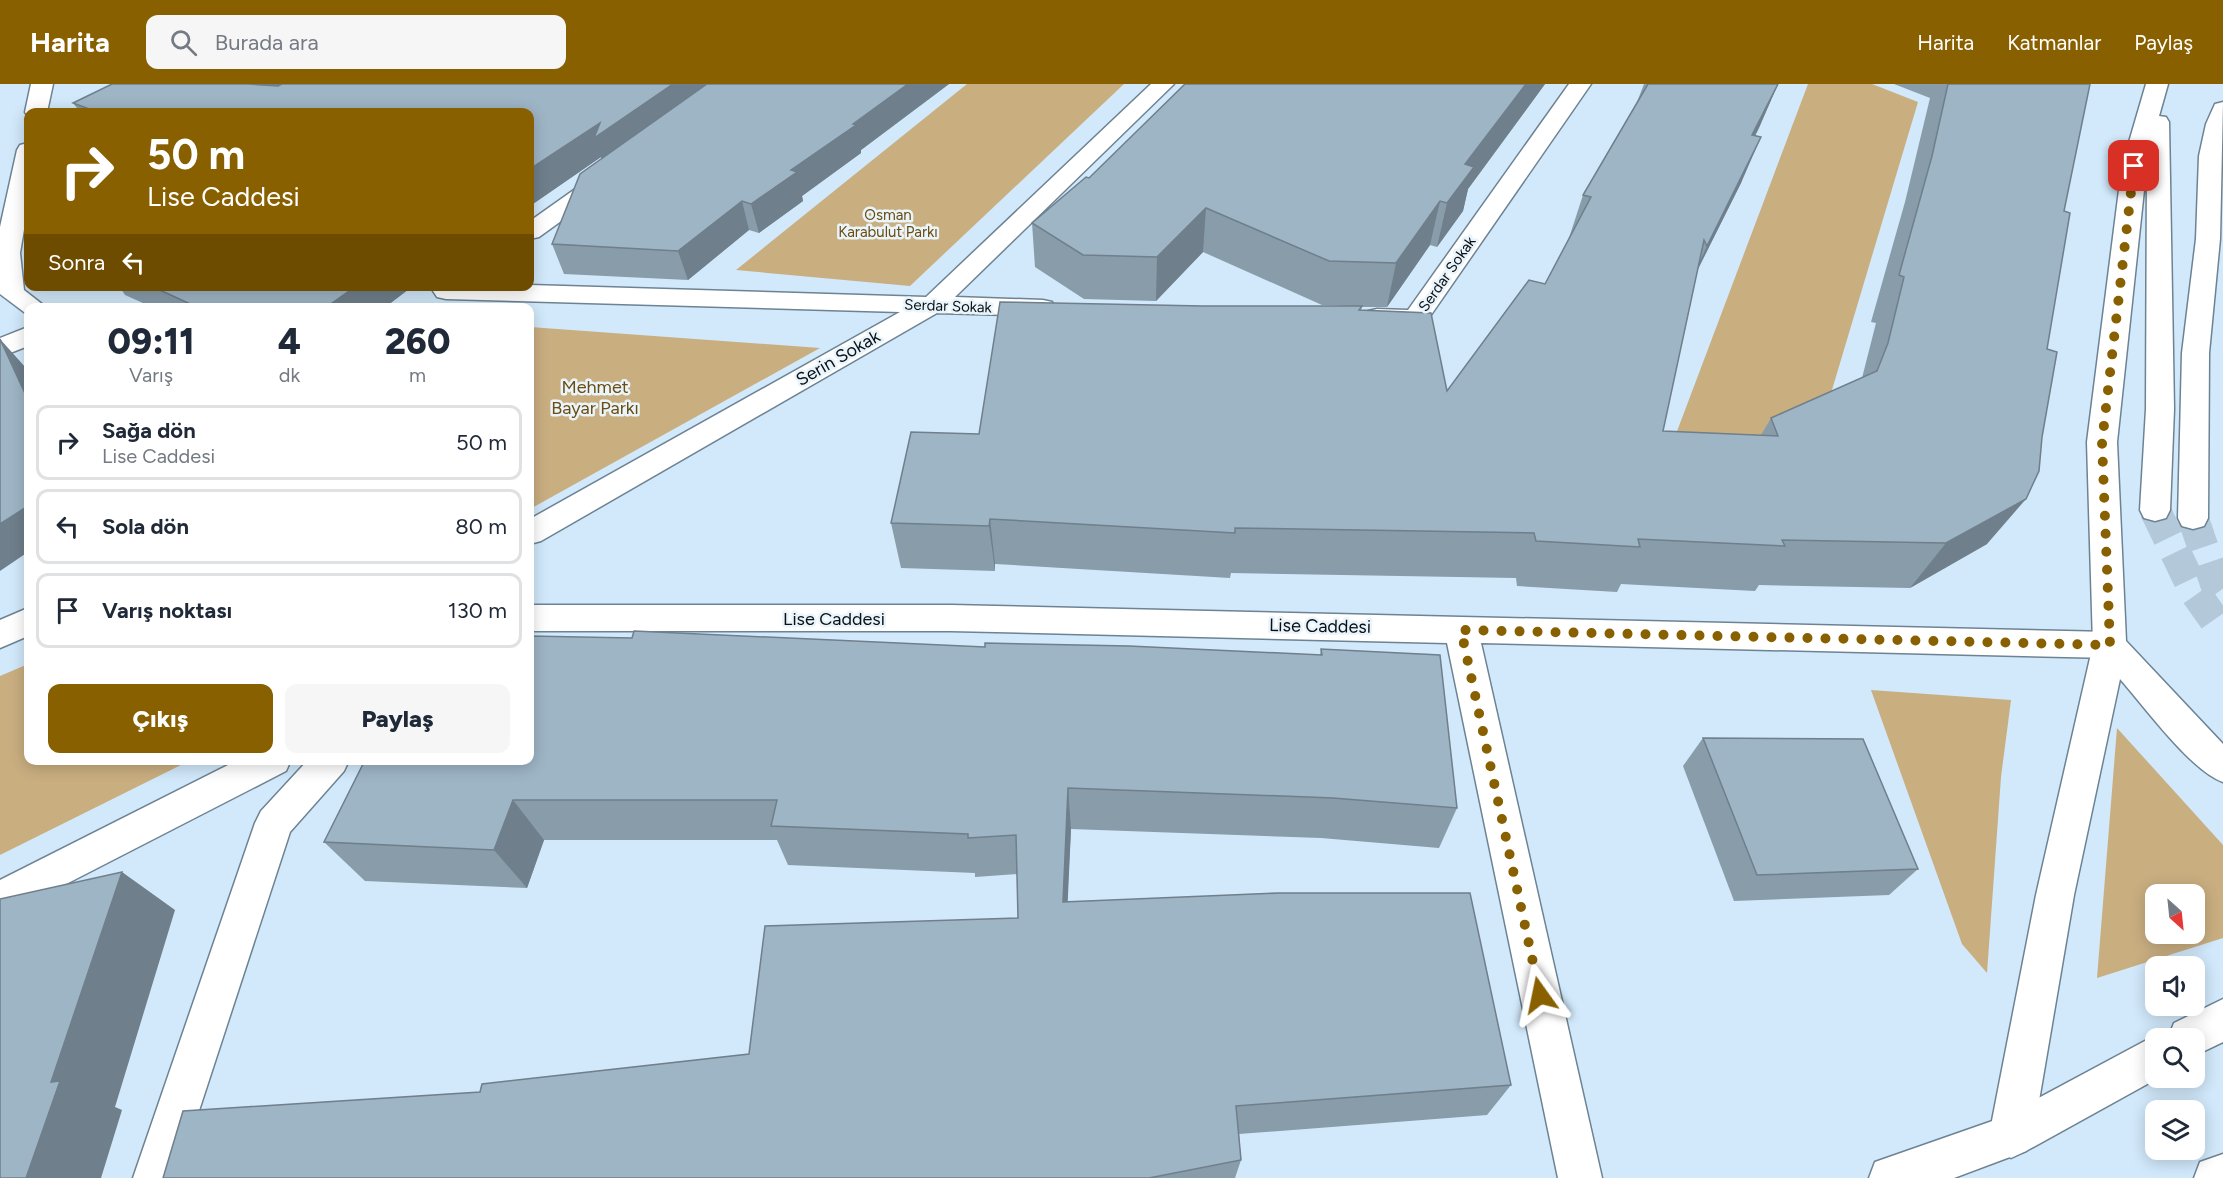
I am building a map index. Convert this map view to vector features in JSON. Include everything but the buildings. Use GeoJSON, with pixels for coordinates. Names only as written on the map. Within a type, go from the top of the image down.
{"type":"FeatureCollection","features":[{"type":"Feature","properties":{"kind":"street"},"geometry":{"type":"LineString","coordinates":[[37,108],[42,84]]}},
{"type":"Feature","properties":{"kind":"street","name":"Serin Sokak"},"geometry":{"type":"LineString","coordinates":[[534,531],[932,305],[1163,84]]}},
{"type":"Feature","properties":{"kind":"street","name":"Serdar Sokak"},"geometry":{"type":"LineString","coordinates":[[1356,317],[1415,318],[1580,84]]}},
{"type":"Feature","properties":{"kind":"street"},"geometry":{"type":"LineString","coordinates":[[2155,510],[2160,409],[2158,84]]}},
{"type":"Feature","properties":{"kind":"street"},"geometry":{"type":"LineString","coordinates":[[2011,1136],[2055,895],[2110,645],[2102,442],[2134,166],[2158,84]]}},
{"type":"Feature","properties":{"kind":"street"},"geometry":{"type":"LineString","coordinates":[[2193,518],[2197,331],[2208,241],[2210,157],[2217,120],[2223,109]]}},
{"type":"Feature","properties":{"kind":"street"},"geometry":{"type":"LineString","coordinates":[[2210,157],[2223,194]]}},
{"type":"Feature","properties":{"kind":"street"},"geometry":{"type":"LineString","coordinates":[[534,229],[625,165]]}},
{"type":"Feature","properties":{"kind":"street"},"geometry":{"type":"LineString","coordinates":[[24,189],[12,293],[27,303]]}},
{"type":"Feature","properties":{"kind":"street","name":"Serdar Sokak"},"geometry":{"type":"LineString","coordinates":[[442,295],[1073,309]]}},
{"type":"Feature","properties":{"kind":"street"},"geometry":{"type":"LineString","coordinates":[[0,348],[24,338]]}},
{"type":"Feature","properties":{"kind":"street","name":"Lise Caddesi"},"geometry":{"type":"LineString","coordinates":[[534,618],[609,620],[951,618],[2110,645]]}},
{"type":"Feature","properties":{"kind":"street"},"geometry":{"type":"LineString","coordinates":[[0,635],[24,623]]}},
{"type":"Feature","properties":{"kind":"street"},"geometry":{"type":"LineString","coordinates":[[1461,630],[1580,1178]]}},
{"type":"Feature","properties":{"kind":"street"},"geometry":{"type":"LineString","coordinates":[[2110,645],[2215,754]]}},
{"type":"Feature","properties":{"kind":"street"},"geometry":{"type":"LineString","coordinates":[[0,900],[263,765]]}},
{"type":"Feature","properties":{"kind":"street"},"geometry":{"type":"LineString","coordinates":[[155,1178],[274,823],[326,765]]}},
{"type":"Feature","properties":{"kind":"street"},"geometry":{"type":"LineString","coordinates":[[2205,1029],[2223,1019]]}},
{"type":"Feature","properties":{"kind":"street"},"geometry":{"type":"LineString","coordinates":[[1891,1178],[2011,1136],[2145,1062]]}},
{"type":"Feature","properties":{"kind":"street"},"geometry":{"type":"LineString","coordinates":[[2216,1178],[2223,1176]]}},
{"type":"Feature","properties":{"kind":"green space","name":"Osman Karabulut Parkı"},"geometry":{"type":"Polygon","coordinates":[[[967,84],[1124,84],[910,286],[736,270],[967,84]]]}},
{"type":"Feature","properties":{"kind":"green space"},"geometry":{"type":"Polygon","coordinates":[[[1808,84],[1872,84],[1918,102],[1823,420],[1740,452],[1676,434],[1808,84]]]}},
{"type":"Feature","properties":{"kind":"green space","name":"Mehmet Bayar Parkı"},"geometry":{"type":"Polygon","coordinates":[[[534,327],[820,348],[534,507],[534,327]]]}},
{"type":"Feature","properties":{"kind":"green space"},"geometry":{"type":"Polygon","coordinates":[[[24,666],[24,765],[181,765],[0,855],[0,676],[24,666]]]}},
{"type":"Feature","properties":{"kind":"green space"},"geometry":{"type":"Polygon","coordinates":[[[1871,690],[2011,700],[2001,777],[1987,973],[1962,944],[1871,690]]]}},
{"type":"Feature","properties":{"kind":"green space"},"geometry":{"type":"Polygon","coordinates":[[[2117,728],[2223,845],[2223,938],[2205,944],[2205,884],[2145,884],[2145,944],[2204,944],[2166,956],[2145,956],[2145,963],[2097,978],[2117,728]]]}},
{"type":"Feature","properties":{"kind":"tunnel"},"geometry":{"type":"LineString","coordinates":[[2155,510],[2194,591],[2223,632]]}},
{"type":"Feature","properties":{"kind":"tunnel"},"geometry":{"type":"LineString","coordinates":[[2193,518],[2217,588],[2223,596]]}},
{"type":"Feature","properties":{"kind":"route"},"geometry":{"type":"LineString","coordinates":[[1540,995],[1461,630],[2110,645],[2102,442],[2134,166]]}}]}
